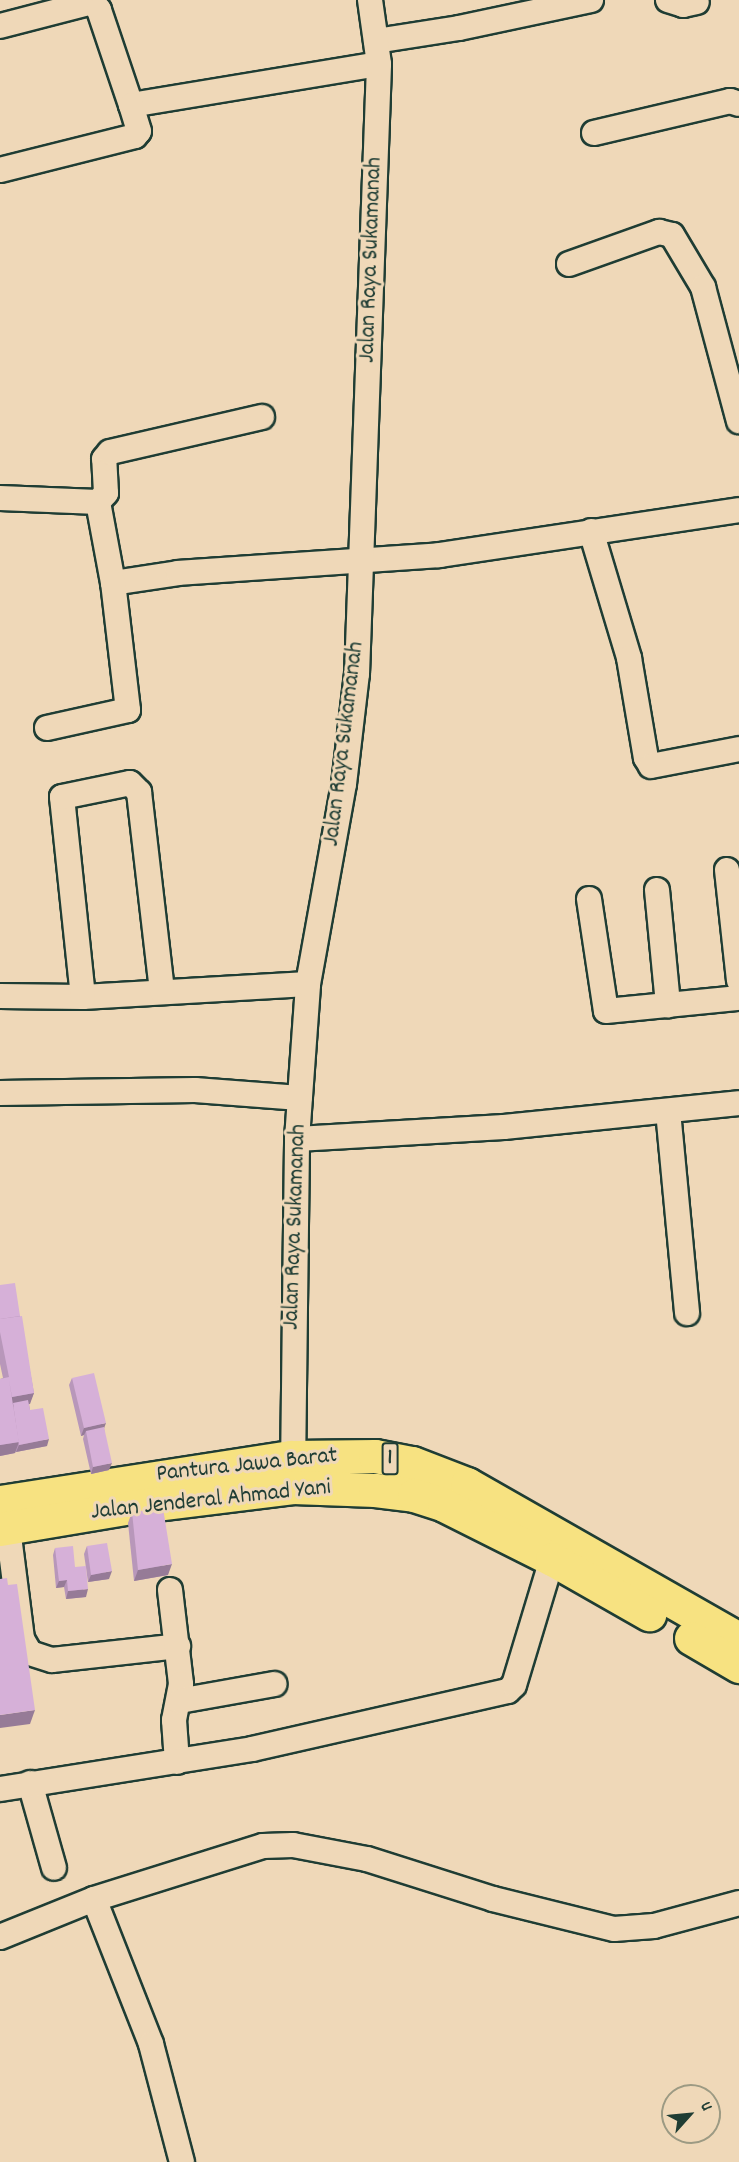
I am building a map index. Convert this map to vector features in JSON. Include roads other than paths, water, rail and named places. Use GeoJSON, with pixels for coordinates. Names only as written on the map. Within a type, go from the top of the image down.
{"type":"FeatureCollection","features":[{"type":"Feature","properties":{"kind":"highway","name":"Pantura Jawa Barat"},"geometry":{"type":"LineString","coordinates":[[3,1520],[293,1472],[375,1456],[412,1463],[467,1484],[739,1639]]}},
{"type":"Feature","properties":{"kind":"highway","name":"Jalan Jenderal Ahmad Yani"},"geometry":{"type":"LineString","coordinates":[[293,1472],[334,1486],[414,1495],[495,1529],[739,1666]]}},
{"type":"Feature","properties":{"kind":"street","name":"Jalan Raya Sukamanah"},"geometry":{"type":"LineString","coordinates":[[293,1472],[297,1139],[308,984],[350,740],[363,562],[377,52],[370,0]]}},
{"type":"Feature","properties":{"kind":"street"},"geometry":{"type":"LineString","coordinates":[[130,105],[377,52],[459,28],[591,0]]}},
{"type":"Feature","properties":{"kind":"street"},"geometry":{"type":"LineString","coordinates":[[668,0],[683,5],[697,2]]}},
{"type":"Feature","properties":{"kind":"street"},"geometry":{"type":"LineString","coordinates":[[0,26],[93,2],[99,10],[139,131],[135,136],[0,170]]}},
{"type":"Feature","properties":{"kind":"street"},"geometry":{"type":"LineString","coordinates":[[594,134],[730,101],[739,105]]}},
{"type":"Feature","properties":{"kind":"street"},"geometry":{"type":"LineString","coordinates":[[569,264],[659,232],[672,235],[703,287],[739,421]]}},
{"type":"Feature","properties":{"kind":"street"},"geometry":{"type":"LineString","coordinates":[[0,498],[98,502],[106,494],[104,459],[110,452],[262,417]]}},
{"type":"Feature","properties":{"kind":"street"},"geometry":{"type":"LineString","coordinates":[[47,728],[128,710],[113,583],[98,502]]}},
{"type":"Feature","properties":{"kind":"street"},"geometry":{"type":"LineString","coordinates":[[113,583],[178,573],[439,555],[739,510]]}},
{"type":"Feature","properties":{"kind":"street"},"geometry":{"type":"LineString","coordinates":[[591,531],[629,658],[646,758],[651,766],[739,749]]}},
{"type":"Feature","properties":{"kind":"street"},"geometry":{"type":"LineString","coordinates":[[84,997],[62,798],[68,793],[130,783],[139,792],[162,992]]}},
{"type":"Feature","properties":{"kind":"street"},"geometry":{"type":"LineString","coordinates":[[727,870],[739,980]]}},
{"type":"Feature","properties":{"kind":"street"},"geometry":{"type":"LineString","coordinates":[[657,890],[668,1005]]}},
{"type":"Feature","properties":{"kind":"street"},"geometry":{"type":"LineString","coordinates":[[589,899],[606,1011],[739,998]]}},
{"type":"Feature","properties":{"kind":"street"},"geometry":{"type":"LineString","coordinates":[[0,996],[84,997],[308,984]]}},
{"type":"Feature","properties":{"kind":"street"},"geometry":{"type":"LineString","coordinates":[[0,1093],[195,1090],[300,1098]]}},
{"type":"Feature","properties":{"kind":"street"},"geometry":{"type":"LineString","coordinates":[[297,1139],[504,1127],[739,1104]]}},
{"type":"Feature","properties":{"kind":"street"},"geometry":{"type":"LineString","coordinates":[[668,1111],[687,1313]]}},
{"type":"Feature","properties":{"kind":"street"},"geometry":{"type":"LineString","coordinates":[[3,1520],[22,1639],[30,1653],[52,1660],[178,1646]]}},
{"type":"Feature","properties":{"kind":"street"},"geometry":{"type":"LineString","coordinates":[[0,1789],[177,1762],[374,1724],[508,1691],[514,1685],[552,1559]]}},
{"type":"Feature","properties":{"kind":"street"},"geometry":{"type":"LineString","coordinates":[[170,1590],[178,1646],[179,1701],[174,1720],[177,1762]]}},
{"type":"Feature","properties":{"kind":"street"},"geometry":{"type":"LineString","coordinates":[[179,1701],[274,1684]]}},
{"type":"Feature","properties":{"kind":"street"},"geometry":{"type":"LineString","coordinates":[[30,1784],[54,1868]]}},
{"type":"Feature","properties":{"kind":"street"},"geometry":{"type":"LineString","coordinates":[[0,1936],[94,1899],[245,1850],[293,1845],[367,1859],[493,1899],[614,1929],[654,1926],[739,1903]]}},
{"type":"Feature","properties":{"kind":"street"},"geometry":{"type":"LineString","coordinates":[[94,1899],[151,2044],[182,2162]]}}]}
